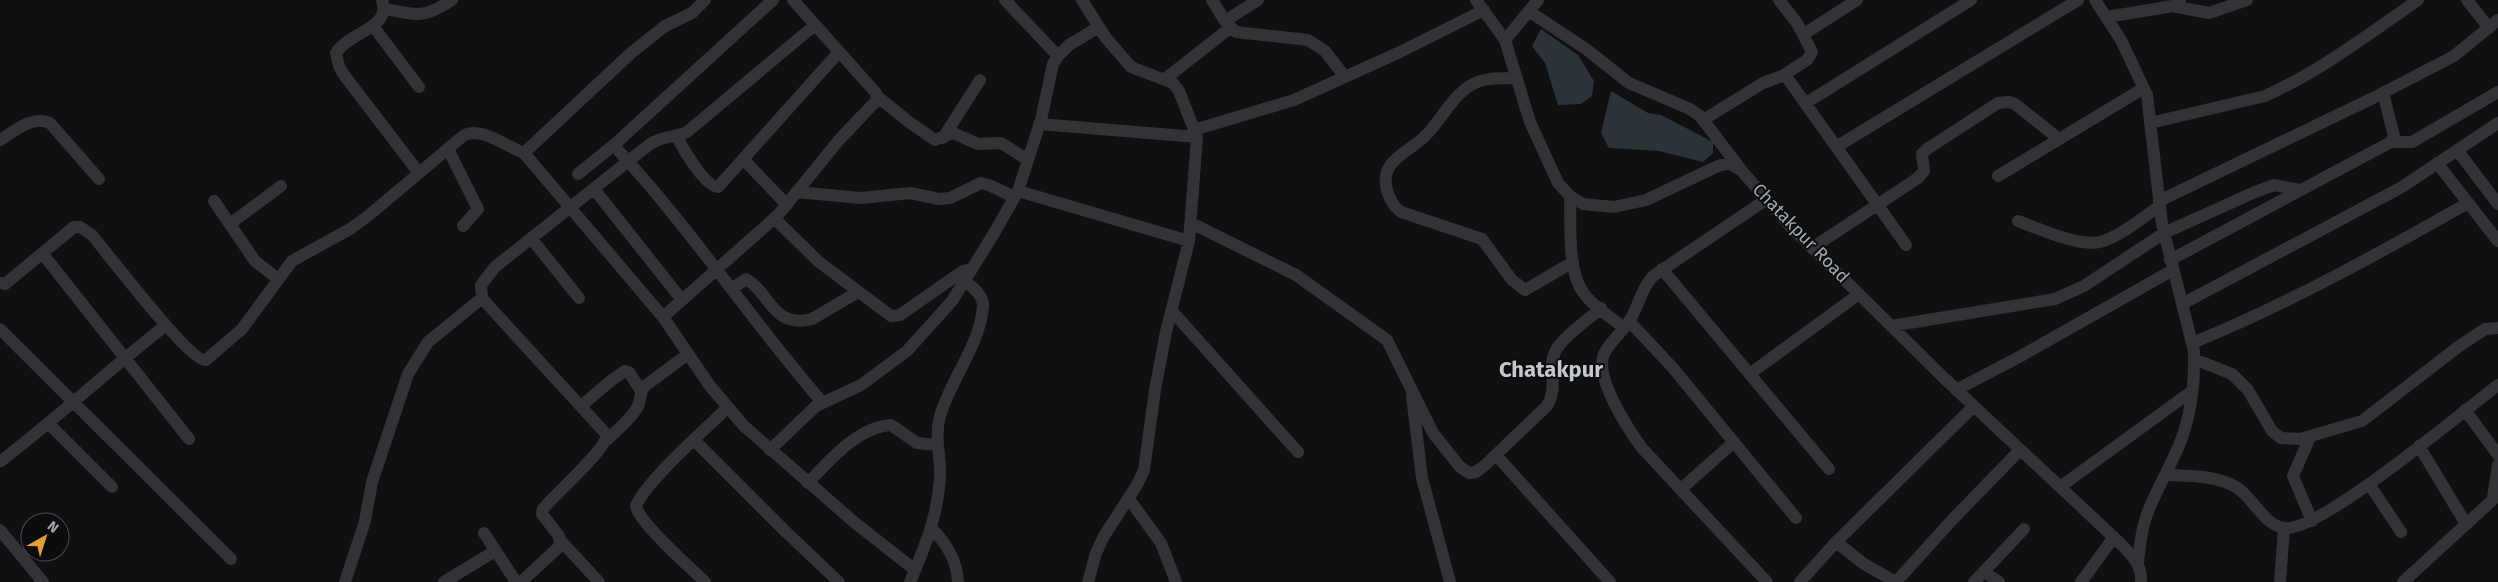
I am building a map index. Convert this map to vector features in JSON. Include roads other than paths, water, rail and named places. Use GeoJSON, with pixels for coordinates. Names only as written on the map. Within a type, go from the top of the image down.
{"type":"FeatureCollection","features":[{"type":"Feature","properties":{"kind":"street"},"geometry":{"type":"LineString","coordinates":[[419,173],[338,66],[336,53],[342,45],[381,19],[384,5],[420,16],[431,13],[452,0]]}},
{"type":"Feature","properties":{"kind":"street"},"geometry":{"type":"LineString","coordinates":[[524,153],[631,54],[666,26],[692,13],[705,0]]}},
{"type":"Feature","properties":{"kind":"street"},"geometry":{"type":"LineString","coordinates":[[578,174],[616,144],[773,0]]}},
{"type":"Feature","properties":{"kind":"street"},"geometry":{"type":"LineString","coordinates":[[793,0],[878,97],[935,140],[953,133],[978,144],[1001,143],[1028,160]]}},
{"type":"Feature","properties":{"kind":"street"},"geometry":{"type":"LineString","coordinates":[[1005,0],[1058,56]]}},
{"type":"Feature","properties":{"kind":"street"},"geometry":{"type":"LineString","coordinates":[[1082,0],[1099,28],[1131,67],[1173,83],[1179,91],[1196,133],[1189,241],[1155,390],[1144,470],[1129,499],[1104,536],[1096,553],[1088,582]]}},
{"type":"Feature","properties":{"kind":"street"},"geometry":{"type":"LineString","coordinates":[[1212,0],[1228,25],[1244,34],[1308,40],[1325,51],[1345,77]]}},
{"type":"Feature","properties":{"kind":"street"},"geometry":{"type":"LineString","coordinates":[[1165,79],[1258,0]]}},
{"type":"Feature","properties":{"kind":"street"},"geometry":{"type":"LineString","coordinates":[[1505,40],[1538,0]]}},
{"type":"Feature","properties":{"kind":"street"},"geometry":{"type":"LineString","coordinates":[[1703,120],[1763,84],[1782,76],[1811,57],[1812,52],[1804,34],[1779,0]]}},
{"type":"Feature","properties":{"kind":"street"},"geometry":{"type":"LineString","coordinates":[[1804,34],[1858,0]]}},
{"type":"Feature","properties":{"kind":"street"},"geometry":{"type":"LineString","coordinates":[[1806,104],[1955,4],[1972,0]]}},
{"type":"Feature","properties":{"kind":"street"},"geometry":{"type":"LineString","coordinates":[[1836,147],[2078,0]]}},
{"type":"Feature","properties":{"kind":"street"},"geometry":{"type":"LineString","coordinates":[[2094,0],[2121,40],[2144,88],[2149,104],[2164,233],[2192,343],[2194,359],[2192,391],[2183,434],[2149,509],[2142,531],[2138,562],[2142,573],[2141,582]]}},
{"type":"Feature","properties":{"kind":"street"},"geometry":{"type":"LineString","coordinates":[[2107,17],[2177,3],[2210,13],[2248,0]]}},
{"type":"Feature","properties":{"kind":"street"},"geometry":{"type":"LineString","coordinates":[[2150,123],[2265,96],[2316,68],[2418,0]]}},
{"type":"Feature","properties":{"kind":"street"},"geometry":{"type":"LineString","coordinates":[[2018,222],[2061,236],[2092,243],[2111,238],[2160,204],[2454,56],[2493,24],[2467,0]]}},
{"type":"Feature","properties":{"kind":"street"},"geometry":{"type":"LineString","coordinates":[[1039,124],[1196,133],[1294,100],[1345,77],[1480,5],[1505,40],[1530,122],[1558,183],[1570,196],[1573,262],[1578,286],[1584,294],[1601,308],[1626,324],[1673,368],[1796,518]]}},
{"type":"Feature","properties":{"kind":"street"},"geometry":{"type":"LineString","coordinates":[[1530,12],[1586,49],[1628,83],[1690,108],[1703,120],[1741,170]]}},
{"type":"Feature","properties":{"kind":"street"},"geometry":{"type":"LineString","coordinates":[[607,440],[605,431],[482,298],[481,285],[495,267],[661,137],[687,132],[816,25]]}},
{"type":"Feature","properties":{"kind":"street"},"geometry":{"type":"LineString","coordinates":[[373,26],[419,87]]}},
{"type":"Feature","properties":{"kind":"street"},"geometry":{"type":"LineString","coordinates":[[770,450],[822,402],[861,385],[907,351],[942,313],[1016,194],[1039,124],[1053,64],[1058,56],[1078,39],[1099,28]]}},
{"type":"Feature","properties":{"kind":"street"},"geometry":{"type":"LineString","coordinates":[[676,135],[687,155],[714,187],[721,184],[839,52]]}},
{"type":"Feature","properties":{"kind":"street"},"geometry":{"type":"LineString","coordinates":[[1782,76],[1794,84],[1806,104],[1906,245]]}},
{"type":"Feature","properties":{"kind":"street"},"geometry":{"type":"LineString","coordinates":[[1516,78],[1476,82],[1456,97],[1429,132],[1388,167],[1385,176],[1389,195],[1394,206],[1401,212],[1482,239],[1512,280],[1525,290],[1573,262]]}},
{"type":"Feature","properties":{"kind":"street"},"geometry":{"type":"LineString","coordinates":[[943,138],[980,80]]}},
{"type":"Feature","properties":{"kind":"street"},"geometry":{"type":"LineString","coordinates":[[1998,176],[2144,88]]}},
{"type":"Feature","properties":{"kind":"street"},"geometry":{"type":"LineString","coordinates":[[1956,390],[2019,357],[2300,190],[2391,142],[2412,142],[2498,92]]}},
{"type":"Feature","properties":{"kind":"street"},"geometry":{"type":"LineString","coordinates":[[2383,93],[2394,136],[2391,142]]}},
{"type":"Feature","properties":{"kind":"street"},"geometry":{"type":"LineString","coordinates":[[662,317],[774,218],[878,97]]}},
{"type":"Feature","properties":{"kind":"street"},"geometry":{"type":"LineString","coordinates":[[1812,248],[1921,174],[1924,170],[1922,154],[1928,149],[2004,101],[2015,104],[2059,139]]}},
{"type":"Feature","properties":{"kind":"street"},"geometry":{"type":"LineString","coordinates":[[0,140],[33,120],[42,119],[50,123],[99,179]]}},
{"type":"Feature","properties":{"kind":"street"},"geometry":{"type":"LineString","coordinates":[[2182,304],[2402,187],[2498,123]]}},
{"type":"Feature","properties":{"kind":"street"},"geometry":{"type":"LineString","coordinates":[[0,283],[5,284],[74,227],[86,229],[195,357],[206,360],[242,329],[292,261],[350,229],[468,133],[474,132],[524,153],[662,317],[727,408],[770,450],[854,522],[913,576],[937,512],[940,475],[937,445],[939,418],[949,392],[974,342],[983,305],[980,295],[964,280]]}},
{"type":"Feature","properties":{"kind":"street"},"geometry":{"type":"LineString","coordinates":[[616,144],[733,288],[787,361],[822,402]]}},
{"type":"Feature","properties":{"kind":"street"},"geometry":{"type":"LineString","coordinates":[[448,149],[478,209],[463,226]]}},
{"type":"Feature","properties":{"kind":"street"},"geometry":{"type":"LineString","coordinates":[[2457,150],[2498,204]]}},
{"type":"Feature","properties":{"kind":"street"},"geometry":{"type":"LineString","coordinates":[[744,160],[786,205]]}},
{"type":"Feature","properties":{"kind":"street","name":"Chatakpur Road"},"geometry":{"type":"LineString","coordinates":[[1570,196],[1583,204],[1614,207],[1646,200],[1718,166],[1729,163],[1741,170],[1812,248],[1956,390],[2114,537],[2138,562]]}},
{"type":"Feature","properties":{"kind":"street"},"geometry":{"type":"LineString","coordinates":[[2437,163],[2498,241]]}},
{"type":"Feature","properties":{"kind":"street"},"geometry":{"type":"LineString","coordinates":[[796,192],[861,198],[910,193],[939,199],[950,198],[981,183],[1189,241]]}},
{"type":"Feature","properties":{"kind":"street"},"geometry":{"type":"LineString","coordinates":[[1891,326],[2045,302],[2084,286],[2164,233],[2274,185],[2300,190]]}},
{"type":"Feature","properties":{"kind":"street"},"geometry":{"type":"LineString","coordinates":[[230,224],[281,186]]}},
{"type":"Feature","properties":{"kind":"street"},"geometry":{"type":"LineString","coordinates":[[594,189],[682,300]]}},
{"type":"Feature","properties":{"kind":"street"},"geometry":{"type":"LineString","coordinates":[[1766,199],[1662,269],[1645,284],[1626,324],[1604,354],[1602,363],[1603,374],[1632,434],[1681,490],[1767,582]]}},
{"type":"Feature","properties":{"kind":"street"},"geometry":{"type":"LineString","coordinates":[[214,201],[255,260],[278,279]]}},
{"type":"Feature","properties":{"kind":"street"},"geometry":{"type":"LineString","coordinates":[[2192,343],[2246,321],[2324,283],[2468,204]]}},
{"type":"Feature","properties":{"kind":"street"},"geometry":{"type":"LineString","coordinates":[[774,218],[819,262],[891,316],[900,315],[956,275],[971,269]]}},
{"type":"Feature","properties":{"kind":"street"},"geometry":{"type":"LineString","coordinates":[[1191,223],[1296,275],[1387,340],[1434,433],[1460,467],[1469,473],[1476,472],[1496,455],[1547,406],[1552,398],[1554,386],[1554,353],[1561,343],[1601,308]]}},
{"type":"Feature","properties":{"kind":"street"},"geometry":{"type":"LineString","coordinates":[[531,238],[579,298]]}},
{"type":"Feature","properties":{"kind":"street"},"geometry":{"type":"LineString","coordinates":[[42,253],[189,439]]}},
{"type":"Feature","properties":{"kind":"street"},"geometry":{"type":"LineString","coordinates":[[1662,269],[1751,373],[1829,469]]}},
{"type":"Feature","properties":{"kind":"street"},"geometry":{"type":"LineString","coordinates":[[733,288],[746,279],[778,314],[804,321],[812,319],[858,292]]}},
{"type":"Feature","properties":{"kind":"street"},"geometry":{"type":"LineString","coordinates":[[1751,373],[1859,294]]}},
{"type":"Feature","properties":{"kind":"street"},"geometry":{"type":"LineString","coordinates":[[344,582],[365,521],[372,482],[408,374],[428,342],[482,298]]}},
{"type":"Feature","properties":{"kind":"street"},"geometry":{"type":"LineString","coordinates":[[1172,310],[1298,452]]}},
{"type":"Feature","properties":{"kind":"street"},"geometry":{"type":"LineString","coordinates":[[0,460],[49,424],[124,358],[166,325]]}},
{"type":"Feature","properties":{"kind":"street"},"geometry":{"type":"LineString","coordinates":[[2194,359],[2221,368],[2241,382],[2248,390],[2265,421],[2281,438],[2288,440],[2310,437],[2362,421],[2458,346],[2485,330],[2498,328]]}},
{"type":"Feature","properties":{"kind":"street"},"geometry":{"type":"LineString","coordinates":[[0,329],[75,402],[164,495],[231,559]]}},
{"type":"Feature","properties":{"kind":"street"},"geometry":{"type":"LineString","coordinates":[[641,391],[688,354]]}},
{"type":"Feature","properties":{"kind":"street"},"geometry":{"type":"LineString","coordinates":[[581,406],[625,371],[629,372],[641,391],[640,401],[634,412],[543,509],[542,514],[561,541],[599,582]]}},
{"type":"Feature","properties":{"kind":"street"},"geometry":{"type":"LineString","coordinates":[[1410,384],[1422,478],[1450,582]]}},
{"type":"Feature","properties":{"kind":"street"},"geometry":{"type":"LineString","coordinates":[[2165,475],[2194,476],[2225,482],[2235,486],[2245,494],[2268,520],[2284,528],[2312,521],[2369,484],[2498,385]]}},
{"type":"Feature","properties":{"kind":"street"},"geometry":{"type":"LineString","coordinates":[[2060,487],[2192,391]]}},
{"type":"Feature","properties":{"kind":"street"},"geometry":{"type":"LineString","coordinates":[[1800,582],[1836,542],[1974,406]]}},
{"type":"Feature","properties":{"kind":"street"},"geometry":{"type":"LineString","coordinates":[[705,582],[640,516],[636,506],[642,495],[727,408]]}},
{"type":"Feature","properties":{"kind":"street"},"geometry":{"type":"LineString","coordinates":[[2465,410],[2498,454]]}},
{"type":"Feature","properties":{"kind":"street"},"geometry":{"type":"LineString","coordinates":[[49,424],[112,487]]}},
{"type":"Feature","properties":{"kind":"street"},"geometry":{"type":"LineString","coordinates":[[808,483],[832,458],[854,440],[875,428],[891,425],[917,443],[937,445]]}},
{"type":"Feature","properties":{"kind":"street"},"geometry":{"type":"LineString","coordinates":[[2310,437],[2293,476],[2312,521]]}},
{"type":"Feature","properties":{"kind":"street"},"geometry":{"type":"LineString","coordinates":[[694,441],[839,582]]}},
{"type":"Feature","properties":{"kind":"street"},"geometry":{"type":"LineString","coordinates":[[1681,490],[1734,442]]}},
{"type":"Feature","properties":{"kind":"street"},"geometry":{"type":"LineString","coordinates":[[2419,446],[2466,524]]}},
{"type":"Feature","properties":{"kind":"street"},"geometry":{"type":"LineString","coordinates":[[1836,542],[1864,564],[1896,582],[1952,520],[2020,450]]}},
{"type":"Feature","properties":{"kind":"street"},"geometry":{"type":"LineString","coordinates":[[1496,455],[1610,582]]}},
{"type":"Feature","properties":{"kind":"street"},"geometry":{"type":"LineString","coordinates":[[2402,582],[2495,497],[2498,465]]}},
{"type":"Feature","properties":{"kind":"street"},"geometry":{"type":"LineString","coordinates":[[2369,484],[2402,532]]}},
{"type":"Feature","properties":{"kind":"street"},"geometry":{"type":"LineString","coordinates":[[1129,499],[1161,543],[1176,582]]}},
{"type":"Feature","properties":{"kind":"street"},"geometry":{"type":"LineString","coordinates":[[2280,582],[2284,528]]}},
{"type":"Feature","properties":{"kind":"street"},"geometry":{"type":"LineString","coordinates":[[932,529],[947,546],[958,572],[958,582]]}},
{"type":"Feature","properties":{"kind":"street"},"geometry":{"type":"LineString","coordinates":[[1974,582],[2024,529]]}},
{"type":"Feature","properties":{"kind":"street"},"geometry":{"type":"LineString","coordinates":[[0,530],[43,582]]}},
{"type":"Feature","properties":{"kind":"street"},"geometry":{"type":"LineString","coordinates":[[484,533],[516,582]]}},
{"type":"Feature","properties":{"kind":"street"},"geometry":{"type":"LineString","coordinates":[[2081,582],[2114,537]]}},
{"type":"Feature","properties":{"kind":"street"},"geometry":{"type":"LineString","coordinates":[[521,582],[557,550],[561,541]]}},
{"type":"Feature","properties":{"kind":"street"},"geometry":{"type":"LineString","coordinates":[[444,582],[495,551]]}},
{"type":"Feature","properties":{"kind":"street"},"geometry":{"type":"LineString","coordinates":[[1984,572],[1999,582]]}},
{"type":"Feature","properties":{"kind":"district","name":"Chatakpur"},"geometry":{"type":"Point","coordinates":[1551,369]}}]}
